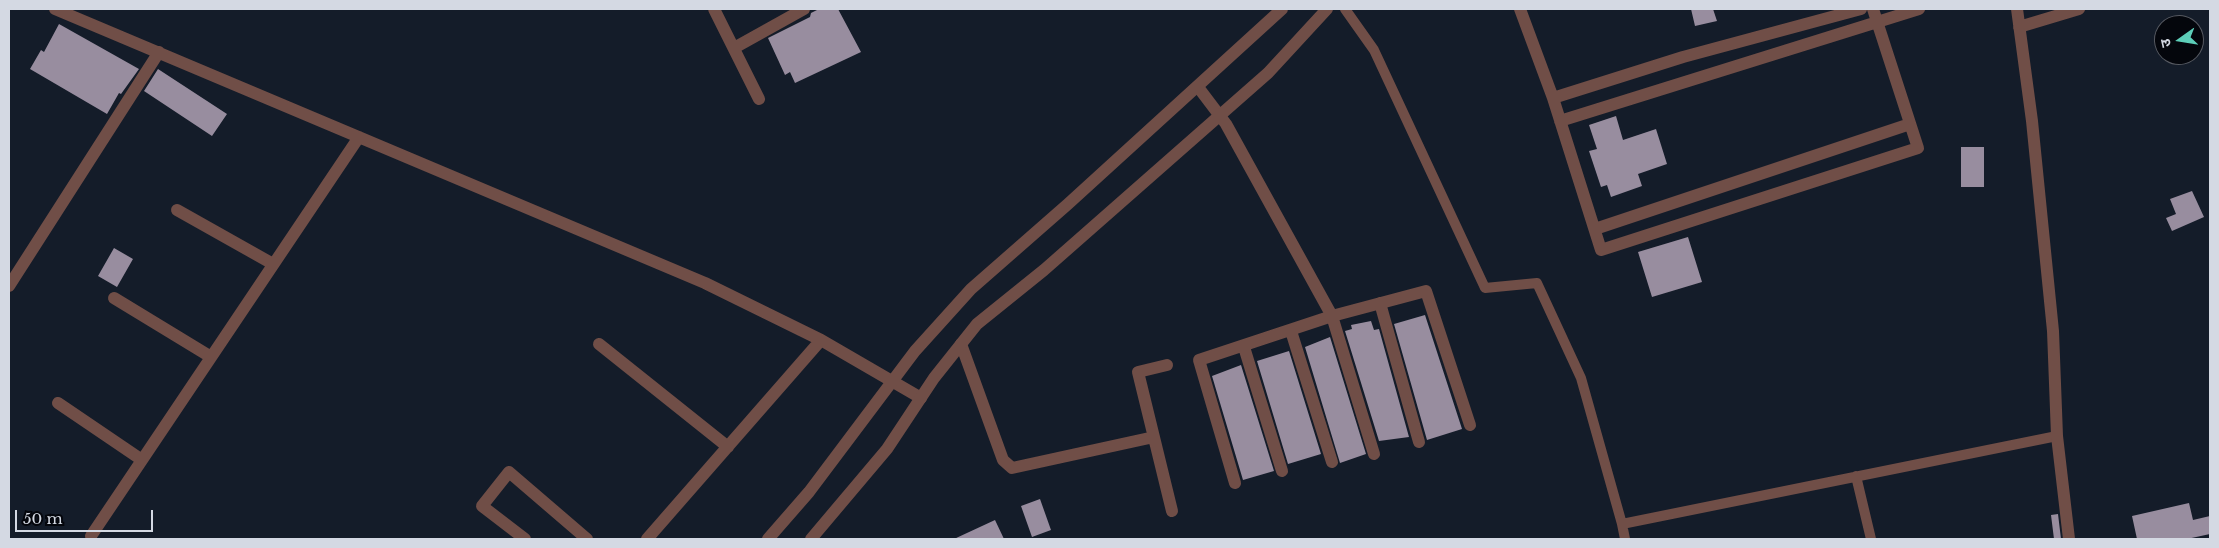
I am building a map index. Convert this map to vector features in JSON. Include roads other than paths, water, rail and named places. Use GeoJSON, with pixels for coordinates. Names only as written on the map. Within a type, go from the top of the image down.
{"type":"FeatureCollection","features":[{"type":"Feature","properties":{"kind":"street"},"geometry":{"type":"LineString","coordinates":[[55,9],[705,283],[821,340],[921,398]]}},
{"type":"Feature","properties":{"kind":"street"},"geometry":{"type":"LineString","coordinates":[[714,9],[759,99]]}},
{"type":"Feature","properties":{"kind":"street"},"geometry":{"type":"LineString","coordinates":[[734,48],[804,9]]}},
{"type":"Feature","properties":{"kind":"street"},"geometry":{"type":"LineString","coordinates":[[768,539],[809,492],[915,351],[971,289],[1198,87],[1282,9]]}},
{"type":"Feature","properties":{"kind":"street"},"geometry":{"type":"LineString","coordinates":[[811,539],[886,448],[977,324],[1044,270],[1268,73],[1327,9]]}},
{"type":"Feature","properties":{"kind":"street"},"geometry":{"type":"LineString","coordinates":[[1520,9],[1553,98],[1602,250],[1918,148],[1872,9]]}},
{"type":"Feature","properties":{"kind":"street"},"geometry":{"type":"LineString","coordinates":[[1553,98],[1683,57],[1861,9]]}},
{"type":"Feature","properties":{"kind":"street"},"geometry":{"type":"LineString","coordinates":[[1560,121],[1919,9]]}},
{"type":"Feature","properties":{"kind":"street"},"geometry":{"type":"LineString","coordinates":[[2017,9],[2032,121],[2053,331],[2057,436],[2069,539]]}},
{"type":"Feature","properties":{"kind":"street"},"geometry":{"type":"LineString","coordinates":[[2019,27],[2079,9]]}},
{"type":"Feature","properties":{"kind":"street"},"geometry":{"type":"LineString","coordinates":[[9,286],[159,52]]}},
{"type":"Feature","properties":{"kind":"street"},"geometry":{"type":"LineString","coordinates":[[1198,87],[1220,116],[1332,316],[1374,454]]}},
{"type":"Feature","properties":{"kind":"street"},"geometry":{"type":"LineString","coordinates":[[1595,229],[1910,124]]}},
{"type":"Feature","properties":{"kind":"street"},"geometry":{"type":"LineString","coordinates":[[90,536],[358,137]]}},
{"type":"Feature","properties":{"kind":"street"},"geometry":{"type":"LineString","coordinates":[[178,210],[273,264]]}},
{"type":"Feature","properties":{"kind":"street"},"geometry":{"type":"LineString","coordinates":[[1235,483],[1198,360],[1244,347],[1332,316],[1426,291],[1470,425]]}},
{"type":"Feature","properties":{"kind":"street"},"geometry":{"type":"LineString","coordinates":[[114,298],[211,357]]}},
{"type":"Feature","properties":{"kind":"street"},"geometry":{"type":"LineString","coordinates":[[1380,303],[1420,442]]}},
{"type":"Feature","properties":{"kind":"street"},"geometry":{"type":"LineString","coordinates":[[1291,331],[1332,462]]}},
{"type":"Feature","properties":{"kind":"street"},"geometry":{"type":"LineString","coordinates":[[647,539],[821,340]]}},
{"type":"Feature","properties":{"kind":"street"},"geometry":{"type":"LineString","coordinates":[[599,344],[728,447]]}},
{"type":"Feature","properties":{"kind":"street"},"geometry":{"type":"LineString","coordinates":[[961,344],[1002,460],[1012,468],[1154,437]]}},
{"type":"Feature","properties":{"kind":"street"},"geometry":{"type":"LineString","coordinates":[[1244,347],[1282,471]]}},
{"type":"Feature","properties":{"kind":"street"},"geometry":{"type":"LineString","coordinates":[[1166,364],[1138,372],[1172,511]]}},
{"type":"Feature","properties":{"kind":"street"},"geometry":{"type":"LineString","coordinates":[[58,403],[142,460]]}},
{"type":"Feature","properties":{"kind":"street"},"geometry":{"type":"LineString","coordinates":[[525,539],[482,506],[509,472],[587,539]]}},
{"type":"Feature","properties":{"kind":"lane"},"geometry":{"type":"LineString","coordinates":[[1345,9],[1374,50],[1485,288],[1537,283],[1580,378],[1626,539]]}},
{"type":"Feature","properties":{"kind":"lane"},"geometry":{"type":"LineString","coordinates":[[1622,524],[2057,436]]}},
{"type":"Feature","properties":{"kind":"lane"},"geometry":{"type":"LineString","coordinates":[[1856,476],[1871,539]]}}]}
